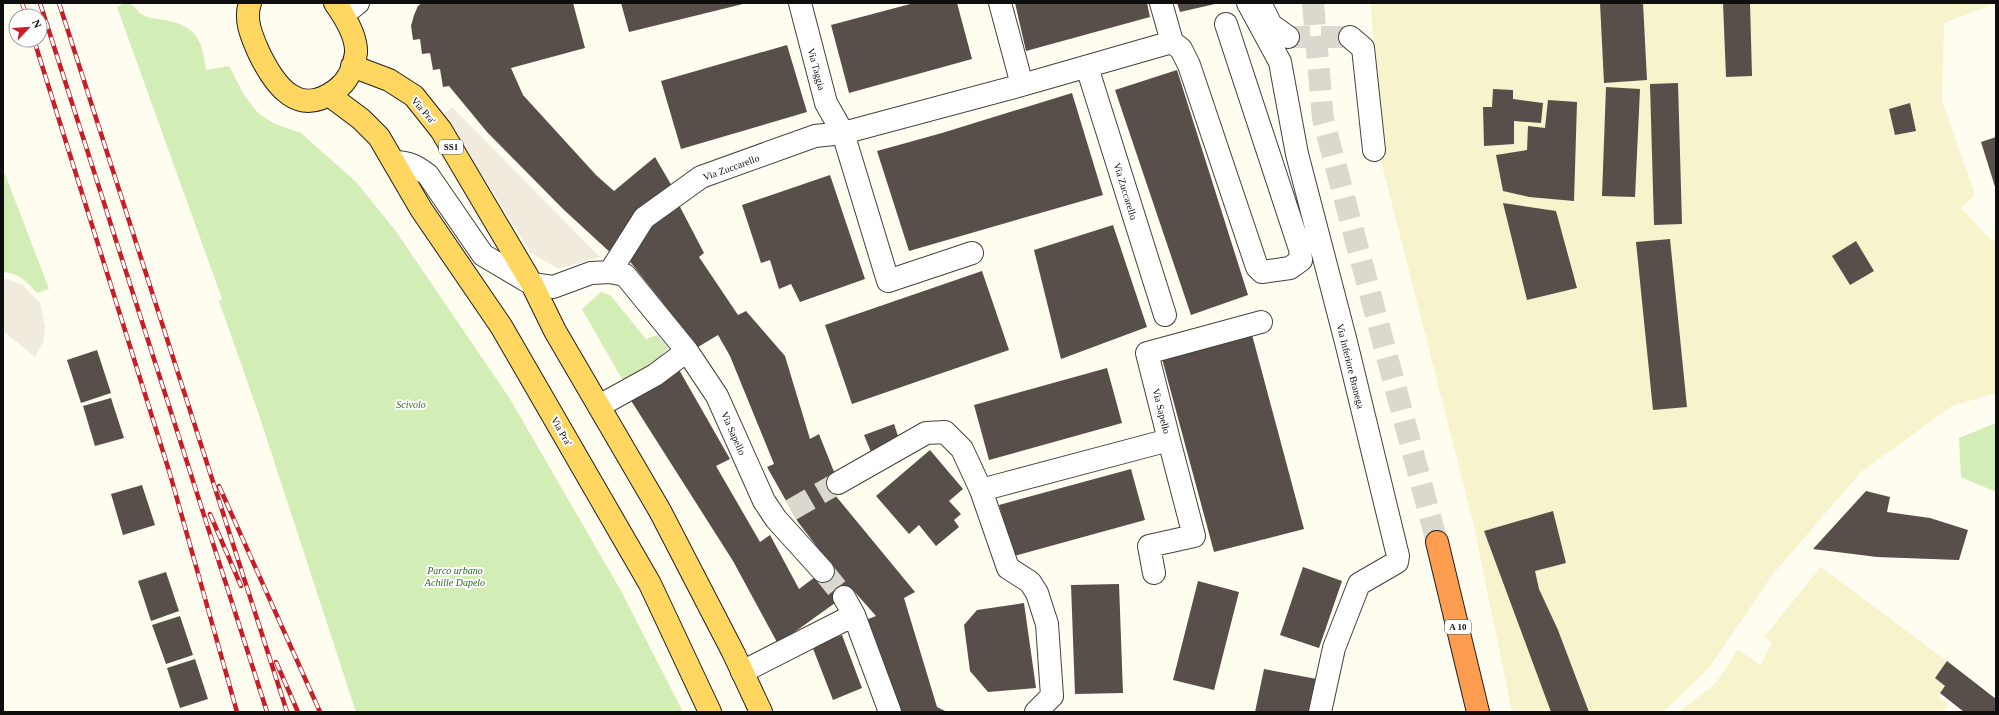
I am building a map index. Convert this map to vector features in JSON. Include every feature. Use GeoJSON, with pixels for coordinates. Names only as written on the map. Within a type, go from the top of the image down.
{"type":"FeatureCollection","features":[{"type":"Feature","properties":{"kind":"highway","name":"A 10"},"geometry":{"type":"LineString","coordinates":[[1437,542],[1478,712]]}},
{"type":"Feature","properties":{"kind":"main road"},"geometry":{"type":"LineString","coordinates":[[250,3],[248,17],[252,38],[271,76],[287,94],[305,102],[318,101],[343,85],[352,66],[356,53],[346,7]]}},
{"type":"Feature","properties":{"kind":"main road","name":"Via Pra'"},"geometry":{"type":"LineString","coordinates":[[352,66],[389,80],[414,96],[441,130],[518,262],[536,287],[555,331],[660,511],[761,712]]}},
{"type":"Feature","properties":{"kind":"main road","name":"Via Pra'"},"geometry":{"type":"LineString","coordinates":[[329,95],[361,119],[379,137],[421,209],[501,326],[643,570],[710,712]]}},
{"type":"Feature","properties":{"kind":"street","name":"Via Taggia"},"geometry":{"type":"LineString","coordinates":[[800,3],[826,103],[843,133]]}},
{"type":"Feature","properties":{"kind":"street"},"geometry":{"type":"LineString","coordinates":[[1000,3],[1022,85]]}},
{"type":"Feature","properties":{"kind":"street"},"geometry":{"type":"LineString","coordinates":[[1161,3],[1172,42],[1181,49],[1189,65],[1257,267],[1262,272],[1290,268],[1301,260],[1300,249],[1226,24]]}},
{"type":"Feature","properties":{"kind":"street","name":"Via Inferiore Branega"},"geometry":{"type":"LineString","coordinates":[[1248,3],[1280,62],[1297,154],[1346,342],[1398,556],[1397,562],[1359,584],[1334,648],[1320,712]]}},
{"type":"Feature","properties":{"kind":"street"},"geometry":{"type":"LineString","coordinates":[[1259,3],[1270,25],[1288,37]]}},
{"type":"Feature","properties":{"kind":"street"},"geometry":{"type":"LineString","coordinates":[[1350,37],[1363,48],[1374,150]]}},
{"type":"Feature","properties":{"kind":"street","name":"Via Zuccarello"},"geometry":{"type":"LineString","coordinates":[[610,272],[644,218],[701,177],[815,136],[843,133],[1022,85],[1172,42]]}},
{"type":"Feature","properties":{"kind":"street","name":"Via Zuccarello"},"geometry":{"type":"LineString","coordinates":[[1087,66],[1165,315]]}},
{"type":"Feature","properties":{"kind":"street"},"geometry":{"type":"LineString","coordinates":[[843,133],[888,281],[972,253]]}},
{"type":"Feature","properties":{"kind":"street"},"geometry":{"type":"LineString","coordinates":[[394,162],[406,162],[416,166],[428,175],[483,255],[536,287],[553,287],[592,273],[610,272]]}},
{"type":"Feature","properties":{"kind":"street"},"geometry":{"type":"LineString","coordinates":[[518,262],[552,282],[564,283]]}},
{"type":"Feature","properties":{"kind":"street","name":"Via Sapello"},"geometry":{"type":"LineString","coordinates":[[610,272],[625,275],[687,351],[717,396],[764,501],[783,514],[823,571]]}},
{"type":"Feature","properties":{"kind":"street","name":"Via Sapello"},"geometry":{"type":"LineString","coordinates":[[981,490],[1169,440],[1147,353],[1261,322]]}},
{"type":"Feature","properties":{"kind":"street"},"geometry":{"type":"LineString","coordinates":[[599,406],[655,375],[687,351]]}},
{"type":"Feature","properties":{"kind":"street"},"geometry":{"type":"LineString","coordinates":[[838,483],[926,432],[945,432],[962,449],[981,490],[1008,568],[1030,582],[1037,593],[1047,624],[1052,696],[1036,712]]}},
{"type":"Feature","properties":{"kind":"street"},"geometry":{"type":"LineString","coordinates":[[1154,573],[1149,546],[1194,536],[1169,440]]}},
{"type":"Feature","properties":{"kind":"street"},"geometry":{"type":"LineString","coordinates":[[742,672],[849,606],[890,712]]}},
{"type":"Feature","properties":{"kind":"shaded area"},"geometry":{"type":"Polygon","coordinates":[[[1371,3],[1996,3],[1944,23],[1942,100],[1975,195],[1961,208],[1992,241],[1996,238],[1996,393],[1952,406],[1861,472],[1773,574],[1709,668],[1664,711],[1512,712],[1473,522],[1380,157],[1371,3]]]}},
{"type":"Feature","properties":{"kind":"shaded area"},"geometry":{"type":"Polygon","coordinates":[[[452,107],[600,257],[559,269],[531,253],[444,114],[452,107]]]}},
{"type":"Feature","properties":{"kind":"shaded area"},"geometry":{"type":"Polygon","coordinates":[[[3,278],[23,285],[40,303],[45,326],[43,342],[35,357],[3,331],[3,278]]]}},
{"type":"Feature","properties":{"kind":"shaded area"},"geometry":{"type":"Polygon","coordinates":[[[1821,567],[1947,661],[1935,678],[1945,686],[1938,696],[1948,704],[1942,712],[1679,712],[1716,683],[1738,649],[1760,665],[1772,643],[1764,637],[1821,567]]]}},
{"type":"Feature","properties":{"kind":"green space","name":"Parco urbano Achille Dapelo"},"geometry":{"type":"Polygon","coordinates":[[[125,3],[134,6],[142,15],[177,23],[192,31],[200,43],[203,51],[206,70],[229,66],[244,95],[258,113],[275,124],[301,133],[356,182],[395,230],[510,399],[620,589],[683,712],[356,712],[258,412],[219,301],[222,300],[221,296],[117,7],[125,3]]]}},
{"type":"Feature","properties":{"kind":"green space"},"geometry":{"type":"Polygon","coordinates":[[[5,174],[49,289],[37,293],[19,276],[3,272],[3,175],[5,174]]]}},
{"type":"Feature","properties":{"kind":"green space"},"geometry":{"type":"Polygon","coordinates":[[[601,292],[611,296],[646,339],[657,335],[668,347],[654,367],[622,379],[582,309],[601,292]]]}},
{"type":"Feature","properties":{"kind":"green space"},"geometry":{"type":"Polygon","coordinates":[[[1996,423],[1996,492],[1961,477],[1959,438],[1996,423]]]}},
{"type":"Feature","properties":{"kind":"building"},"geometry":{"type":"Polygon","coordinates":[[[422,3],[573,3],[585,48],[511,68],[523,95],[596,175],[614,191],[655,157],[673,188],[613,255],[563,209],[487,132],[449,86],[443,87],[440,69],[433,70],[430,53],[422,54],[420,39],[413,40],[411,26],[418,6],[422,3]]]}},
{"type":"Feature","properties":{"kind":"building"},"geometry":{"type":"Polygon","coordinates":[[[621,3],[743,3],[743,4],[629,32],[621,3]]]}},
{"type":"Feature","properties":{"kind":"building"},"geometry":{"type":"Polygon","coordinates":[[[914,3],[957,3],[972,59],[849,93],[831,25],[914,3]]]}},
{"type":"Feature","properties":{"kind":"building"},"geometry":{"type":"Polygon","coordinates":[[[1015,3],[1147,3],[1150,17],[1026,51],[1015,3]]]}},
{"type":"Feature","properties":{"kind":"building"},"geometry":{"type":"Polygon","coordinates":[[[1177,3],[1215,3],[1215,4],[1180,12],[1177,3]]]}},
{"type":"Feature","properties":{"kind":"building"},"geometry":{"type":"Polygon","coordinates":[[[1600,3],[1643,3],[1647,80],[1604,83],[1600,3]]]}},
{"type":"Feature","properties":{"kind":"building"},"geometry":{"type":"Polygon","coordinates":[[[1723,3],[1750,3],[1752,76],[1726,77],[1723,3]]]}},
{"type":"Feature","properties":{"kind":"building"},"geometry":{"type":"Polygon","coordinates":[[[787,45],[807,112],[681,149],[661,81],[787,45]]]}},
{"type":"Feature","properties":{"kind":"building"},"geometry":{"type":"Polygon","coordinates":[[[1177,70],[1248,295],[1191,315],[1115,90],[1177,70]]]}},
{"type":"Feature","properties":{"kind":"building"},"geometry":{"type":"Polygon","coordinates":[[[1678,83],[1682,224],[1654,225],[1650,84],[1678,83]]]}},
{"type":"Feature","properties":{"kind":"building"},"geometry":{"type":"Polygon","coordinates":[[[1606,87],[1640,89],[1635,197],[1602,196],[1606,87]]]}},
{"type":"Feature","properties":{"kind":"building"},"geometry":{"type":"Polygon","coordinates":[[[1493,89],[1513,90],[1513,99],[1543,103],[1541,123],[1514,121],[1514,144],[1484,146],[1483,107],[1492,107],[1493,89]]]}},
{"type":"Feature","properties":{"kind":"building"},"geometry":{"type":"Polygon","coordinates":[[[1072,93],[1103,195],[909,251],[877,151],[942,133],[1072,93]]]}},
{"type":"Feature","properties":{"kind":"building"},"geometry":{"type":"Polygon","coordinates":[[[1548,100],[1577,102],[1574,201],[1529,197],[1503,191],[1496,155],[1527,150],[1528,126],[1545,128],[1548,100]]]}},
{"type":"Feature","properties":{"kind":"building"},"geometry":{"type":"Polygon","coordinates":[[[1910,103],[1916,131],[1895,135],[1889,109],[1910,103]]]}},
{"type":"Feature","properties":{"kind":"building"},"geometry":{"type":"Polygon","coordinates":[[[1996,137],[1996,190],[1981,142],[1996,137]]]}},
{"type":"Feature","properties":{"kind":"building"},"geometry":{"type":"Polygon","coordinates":[[[830,175],[865,279],[800,302],[791,284],[779,289],[770,260],[761,263],[742,205],[830,175]]]}},
{"type":"Feature","properties":{"kind":"building"},"geometry":{"type":"Polygon","coordinates":[[[678,203],[704,253],[699,257],[738,315],[746,311],[785,356],[810,439],[819,434],[842,492],[835,495],[915,592],[904,598],[937,707],[947,712],[896,712],[863,621],[876,616],[853,590],[778,644],[733,561],[630,399],[678,368],[730,459],[716,466],[760,542],[770,535],[799,589],[831,565],[798,522],[767,467],[774,464],[730,356],[718,335],[698,347],[628,259],[643,227],[678,203]]]}},
{"type":"Feature","properties":{"kind":"building"},"geometry":{"type":"Polygon","coordinates":[[[1503,203],[1556,211],[1577,288],[1527,300],[1503,203]]]}},
{"type":"Feature","properties":{"kind":"building"},"geometry":{"type":"Polygon","coordinates":[[[1113,225],[1147,327],[1061,359],[1034,250],[1113,225]]]}},
{"type":"Feature","properties":{"kind":"building"},"geometry":{"type":"Polygon","coordinates":[[[1670,239],[1687,407],[1653,410],[1636,242],[1670,239]]]}},
{"type":"Feature","properties":{"kind":"building"},"geometry":{"type":"Polygon","coordinates":[[[1856,241],[1874,271],[1850,285],[1832,256],[1856,241]]]}},
{"type":"Feature","properties":{"kind":"building"},"geometry":{"type":"Polygon","coordinates":[[[982,271],[1009,350],[852,404],[825,325],[982,271]]]}},
{"type":"Feature","properties":{"kind":"building"},"geometry":{"type":"Polygon","coordinates":[[[1251,331],[1304,529],[1214,552],[1161,355],[1251,331]]]}},
{"type":"Feature","properties":{"kind":"building"},"geometry":{"type":"Polygon","coordinates":[[[97,350],[111,393],[81,403],[67,360],[97,350]]]}},
{"type":"Feature","properties":{"kind":"building"},"geometry":{"type":"Polygon","coordinates":[[[1107,368],[1122,423],[989,460],[974,405],[1107,368]]]}},
{"type":"Feature","properties":{"kind":"building"},"geometry":{"type":"Polygon","coordinates":[[[111,398],[124,438],[95,446],[83,406],[111,398]]]}},
{"type":"Feature","properties":{"kind":"building"},"geometry":{"type":"Polygon","coordinates":[[[894,424],[900,442],[871,452],[864,435],[894,424]]]}},
{"type":"Feature","properties":{"kind":"building"},"geometry":{"type":"Polygon","coordinates":[[[930,450],[963,489],[949,501],[961,514],[954,520],[959,527],[936,546],[919,525],[909,534],[876,496],[930,450]]]}},
{"type":"Feature","properties":{"kind":"building"},"geometry":{"type":"Polygon","coordinates":[[[1131,469],[1145,520],[1014,556],[999,505],[1131,469]]]}},
{"type":"Feature","properties":{"kind":"building"},"geometry":{"type":"Polygon","coordinates":[[[142,485],[155,525],[123,535],[111,494],[142,485]]]}},
{"type":"Feature","properties":{"kind":"building"},"geometry":{"type":"Polygon","coordinates":[[[1866,491],[1890,497],[1887,512],[1930,518],[1968,530],[1959,560],[1877,557],[1813,549],[1866,491]]]}},
{"type":"Feature","properties":{"kind":"building"},"geometry":{"type":"Polygon","coordinates":[[[1553,511],[1566,563],[1535,571],[1539,589],[1558,630],[1589,712],[1551,712],[1484,531],[1553,511]]]}},
{"type":"Feature","properties":{"kind":"building"},"geometry":{"type":"Polygon","coordinates":[[[1303,567],[1342,581],[1319,648],[1280,635],[1303,567]]]}},
{"type":"Feature","properties":{"kind":"building"},"geometry":{"type":"Polygon","coordinates":[[[166,572],[179,611],[151,621],[138,581],[166,572]]]}},
{"type":"Feature","properties":{"kind":"building"},"geometry":{"type":"Polygon","coordinates":[[[1198,581],[1239,592],[1214,690],[1173,680],[1198,581]]]}},
{"type":"Feature","properties":{"kind":"building"},"geometry":{"type":"Polygon","coordinates":[[[1119,584],[1123,693],[1075,694],[1071,585],[1119,584]]]}},
{"type":"Feature","properties":{"kind":"building"},"geometry":{"type":"Polygon","coordinates":[[[1024,603],[1036,688],[988,692],[970,671],[964,625],[977,610],[1024,603]]]}},
{"type":"Feature","properties":{"kind":"building"},"geometry":{"type":"Polygon","coordinates":[[[180,616],[193,655],[166,664],[152,625],[180,616]]]}},
{"type":"Feature","properties":{"kind":"building"},"geometry":{"type":"Polygon","coordinates":[[[842,635],[862,688],[833,700],[812,646],[842,635]]]}},
{"type":"Feature","properties":{"kind":"building"},"geometry":{"type":"Polygon","coordinates":[[[195,659],[208,699],[180,708],[167,668],[195,659]]]}},
{"type":"Feature","properties":{"kind":"building"},"geometry":{"type":"Polygon","coordinates":[[[1947,661],[1996,699],[1996,712],[1964,712],[1940,693],[1945,686],[1935,678],[1947,661]]]}},
{"type":"Feature","properties":{"kind":"building"},"geometry":{"type":"Polygon","coordinates":[[[1264,669],[1317,679],[1311,712],[1255,712],[1264,669]]]}},
{"type":"Feature","properties":{"kind":"tunnel"},"geometry":{"type":"LineString","coordinates":[[1313,3],[1323,119],[1437,542]]}},
{"type":"Feature","properties":{"kind":"tunnel"},"geometry":{"type":"LineString","coordinates":[[1288,37],[1350,37]]}},
{"type":"Feature","properties":{"kind":"tunnel"},"geometry":{"type":"LineString","coordinates":[[791,510],[838,483]]}},
{"type":"Feature","properties":{"kind":"tunnel"},"geometry":{"type":"LineString","coordinates":[[823,571],[844,597]]}},
{"type":"Feature","properties":{"kind":"railway"},"geometry":{"type":"LineString","coordinates":[[22,3],[24,8]]}},
{"type":"Feature","properties":{"kind":"railway"},"geometry":{"type":"LineString","coordinates":[[40,3],[267,712]]}},
{"type":"Feature","properties":{"kind":"railway"},"geometry":{"type":"LineString","coordinates":[[59,3],[287,712]]}},
{"type":"Feature","properties":{"kind":"railway"},"geometry":{"type":"LineString","coordinates":[[37,48],[170,474],[237,712]]}},
{"type":"Feature","properties":{"kind":"railway"},"geometry":{"type":"LineString","coordinates":[[219,486],[320,712]]}},
{"type":"Feature","properties":{"kind":"railway"},"geometry":{"type":"LineString","coordinates":[[210,514],[241,586]]}},
{"type":"Feature","properties":{"kind":"railway"},"geometry":{"type":"LineString","coordinates":[[276,662],[298,712]]}},
{"type":"Feature","properties":{"kind":"park label","name":"Scivolo"},"geometry":{"type":"Point","coordinates":[411,404]}}]}
